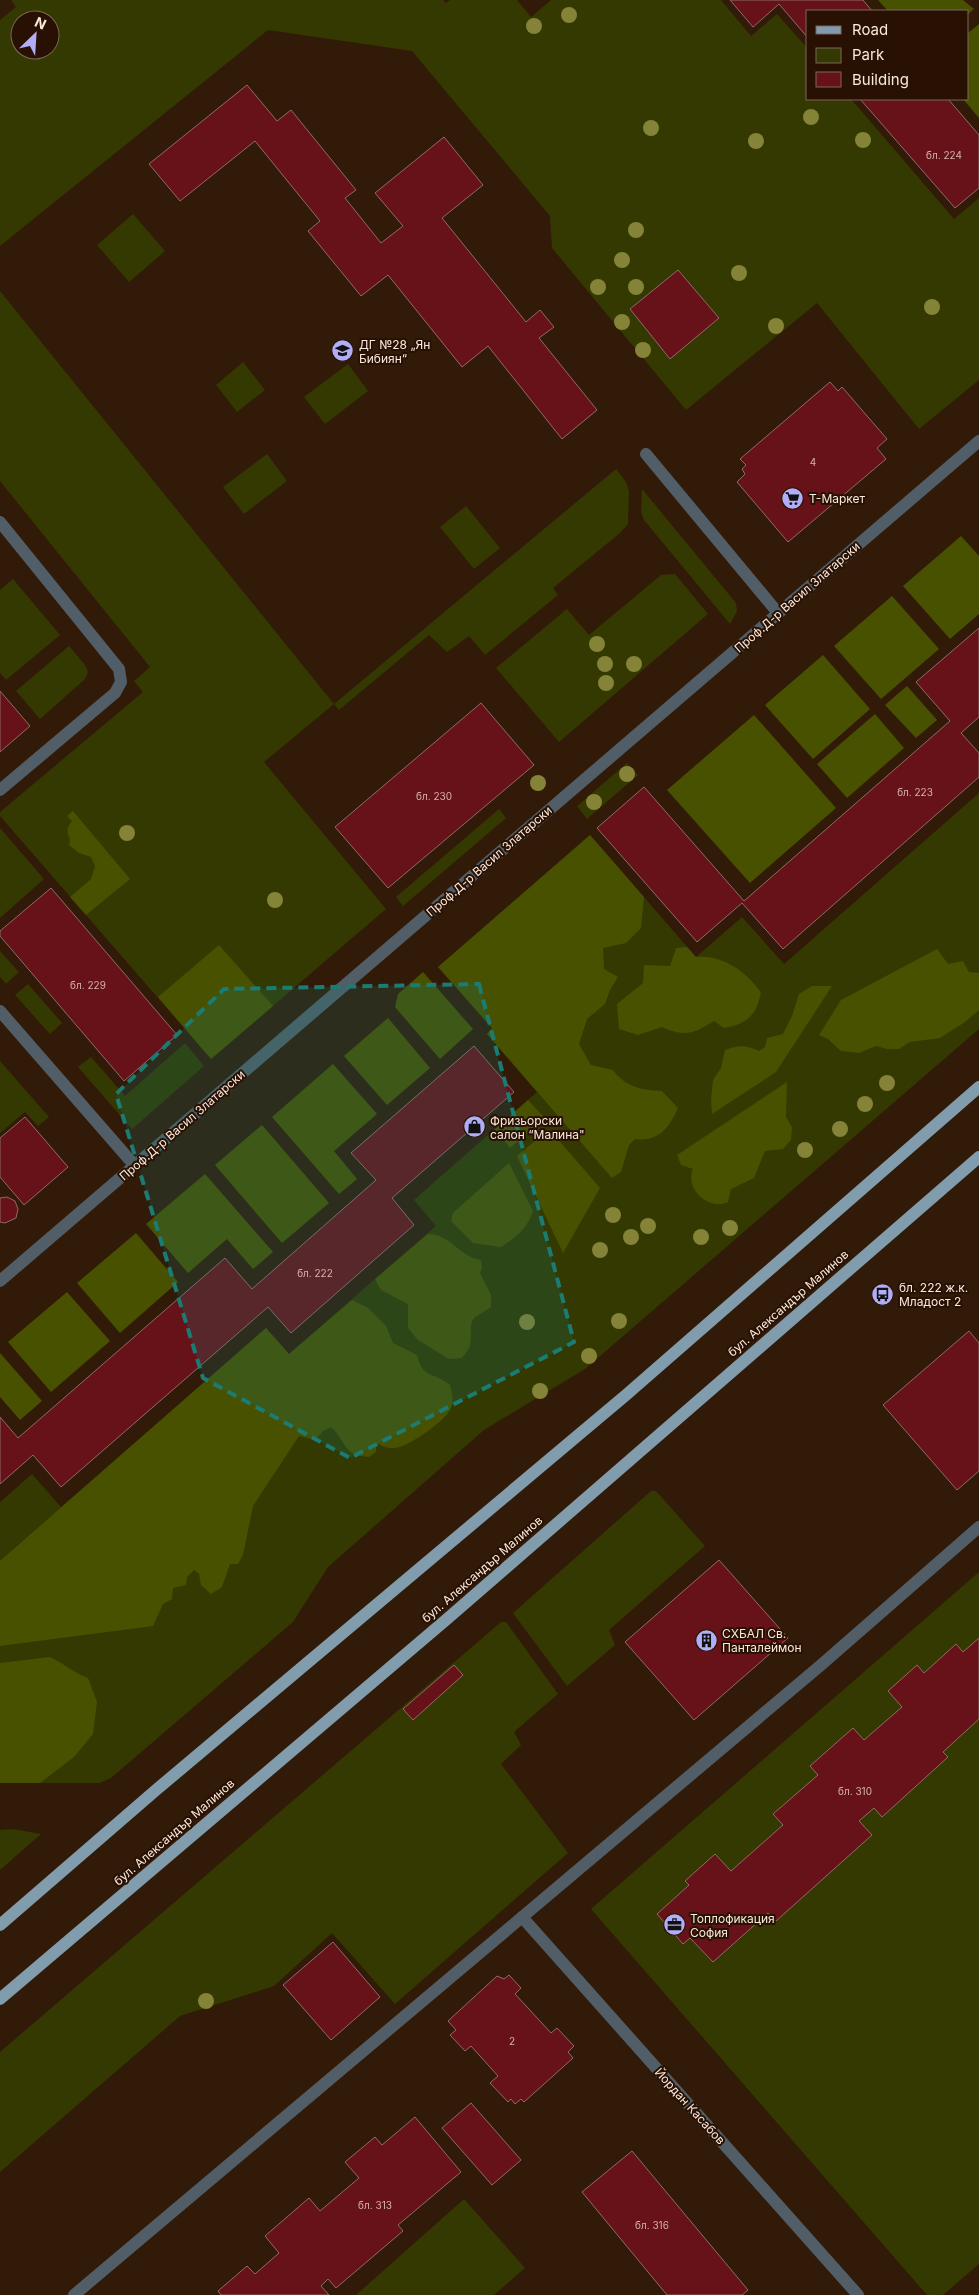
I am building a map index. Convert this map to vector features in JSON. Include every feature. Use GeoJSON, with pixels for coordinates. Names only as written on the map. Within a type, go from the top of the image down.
{"type":"FeatureCollection","features":[{"type":"Feature","properties":{"kind":"main road"},"geometry":{"type":"LineString","coordinates":[[0,1925],[156,1790],[626,1395],[979,1087]]}},
{"type":"Feature","properties":{"kind":"main road","name":"бул. Александър Малинов"},"geometry":{"type":"LineString","coordinates":[[0,1999],[447,1619],[638,1450],[979,1157]]}},
{"type":"Feature","properties":{"kind":"street","name":"Проф.Д-р Васил Златарски"},"geometry":{"type":"LineString","coordinates":[[0,1281],[979,441]]}},
{"type":"Feature","properties":{"kind":"street"},"geometry":{"type":"LineString","coordinates":[[646,454],[778,613]]}},
{"type":"Feature","properties":{"kind":"street"},"geometry":{"type":"LineString","coordinates":[[0,522],[119,669],[121,682],[115,693],[0,790]]}},
{"type":"Feature","properties":{"kind":"street"},"geometry":{"type":"LineString","coordinates":[[0,1011],[135,1166]]}},
{"type":"Feature","properties":{"kind":"street"},"geometry":{"type":"LineString","coordinates":[[74,2295],[821,1665],[979,1527]]}},
{"type":"Feature","properties":{"kind":"street","name":"Йордан Касабов"},"geometry":{"type":"LineString","coordinates":[[522,1917],[858,2295]]}},
{"type":"Feature","properties":{"kind":"highlighted area"},"geometry":{"type":"Polygon","coordinates":[[[479,984],[574,1342],[350,1458],[203,1378],[116,1094],[224,989],[479,984]]]}},
{"type":"Feature","properties":{"kind":"green space"},"geometry":{"type":"Polygon","coordinates":[[[11,0],[443,0],[446,3],[450,0],[517,0],[531,17],[551,0],[721,0],[751,36],[777,14],[806,47],[806,100],[852,100],[954,219],[979,198],[979,380],[919,429],[817,303],[686,410],[552,248],[550,216],[412,51],[268,30],[0,246],[0,20],[10,12],[10,60],[60,60],[60,10],[12,10],[16,7],[11,0]]]}},
{"type":"Feature","properties":{"kind":"green space"},"geometry":{"type":"Polygon","coordinates":[[[878,0],[963,0],[974,9],[969,13],[969,10],[887,10],[878,0]]]}},
{"type":"Feature","properties":{"kind":"green space"},"geometry":{"type":"Polygon","coordinates":[[[979,24],[979,118],[964,100],[969,100],[969,32],[979,24]]]}},
{"type":"Feature","properties":{"kind":"green space"},"geometry":{"type":"Polygon","coordinates":[[[133,214],[165,251],[129,282],[97,245],[133,214]]]}},
{"type":"Feature","properties":{"kind":"green space"},"geometry":{"type":"Polygon","coordinates":[[[0,291],[334,704],[264,762],[386,909],[211,1059],[0,816],[0,812],[143,692],[134,681],[150,667],[0,481],[0,291]]]}},
{"type":"Feature","properties":{"kind":"green space"},"geometry":{"type":"Polygon","coordinates":[[[243,362],[265,390],[237,412],[216,385],[243,362]]]}},
{"type":"Feature","properties":{"kind":"green space"},"geometry":{"type":"Polygon","coordinates":[[[348,364],[368,391],[325,424],[304,397],[348,364]]]}},
{"type":"Feature","properties":{"kind":"green space"},"geometry":{"type":"Polygon","coordinates":[[[267,454],[287,481],[244,514],[223,487],[267,454]]]}},
{"type":"Feature","properties":{"kind":"green space"},"geometry":{"type":"Polygon","coordinates":[[[616,469],[626,482],[629,491],[628,524],[620,533],[553,588],[558,595],[485,655],[469,636],[447,652],[429,635],[339,710],[334,704],[616,469]]]}},
{"type":"Feature","properties":{"kind":"green space"},"geometry":{"type":"Polygon","coordinates":[[[642,489],[736,603],[737,611],[730,624],[644,520],[641,512],[642,489]]]}},
{"type":"Feature","properties":{"kind":"green space"},"geometry":{"type":"Polygon","coordinates":[[[466,506],[500,548],[474,569],[440,527],[466,506]]]}},
{"type":"Feature","properties":{"kind":"green space"},"geometry":{"type":"Polygon","coordinates":[[[961,536],[979,556],[979,614],[950,639],[903,586],[961,536]]]}},
{"type":"Feature","properties":{"kind":"green space"},"geometry":{"type":"Polygon","coordinates":[[[675,574],[708,614],[559,742],[496,668],[567,609],[589,635],[661,575],[675,574]]]}},
{"type":"Feature","properties":{"kind":"green space"},"geometry":{"type":"Polygon","coordinates":[[[13,579],[60,635],[6,680],[0,673],[0,590],[13,579]]]}},
{"type":"Feature","properties":{"kind":"green space"},"geometry":{"type":"Polygon","coordinates":[[[892,596],[939,649],[881,699],[834,646],[892,596]]]}},
{"type":"Feature","properties":{"kind":"green space"},"geometry":{"type":"Polygon","coordinates":[[[69,646],[85,665],[88,672],[85,679],[40,719],[16,691],[69,646]]]}},
{"type":"Feature","properties":{"kind":"green space"},"geometry":{"type":"Polygon","coordinates":[[[823,655],[870,709],[813,759],[765,705],[823,655]]]}},
{"type":"Feature","properties":{"kind":"green space"},"geometry":{"type":"Polygon","coordinates":[[[907,686],[937,720],[916,738],[885,705],[907,686]]]}},
{"type":"Feature","properties":{"kind":"green space"},"geometry":{"type":"Polygon","coordinates":[[[875,714],[904,748],[847,798],[817,764],[875,714]]]}},
{"type":"Feature","properties":{"kind":"green space"},"geometry":{"type":"Polygon","coordinates":[[[754,715],[836,808],[750,883],[667,790],[754,715]]]}},
{"type":"Feature","properties":{"kind":"green space"},"geometry":{"type":"Polygon","coordinates":[[[627,763],[638,775],[587,819],[577,806],[627,763]]]}},
{"type":"Feature","properties":{"kind":"green space"},"geometry":{"type":"Polygon","coordinates":[[[979,793],[979,1029],[585,1369],[484,1430],[328,1567],[293,1622],[111,1778],[100,1783],[0,1783],[0,1502],[32,1474],[61,1507],[266,1328],[289,1354],[436,1226],[414,1200],[537,1092],[487,1034],[492,1028],[438,967],[590,835],[696,957],[742,917],[784,964],[979,793]]]}},
{"type":"Feature","properties":{"kind":"green space"},"geometry":{"type":"Polygon","coordinates":[[[499,809],[506,818],[403,906],[396,897],[499,809]]]}},
{"type":"Feature","properties":{"kind":"green space"},"geometry":{"type":"Polygon","coordinates":[[[73,811],[130,879],[86,915],[70,897],[91,879],[95,866],[91,857],[79,853],[69,845],[68,829],[72,821],[67,816],[73,811]]]}},
{"type":"Feature","properties":{"kind":"green space"},"geometry":{"type":"Polygon","coordinates":[[[0,828],[44,879],[0,918],[0,828]]]}},
{"type":"Feature","properties":{"kind":"green space"},"geometry":{"type":"Polygon","coordinates":[[[590,835],[644,897],[641,928],[626,943],[603,948],[604,969],[618,977],[610,990],[605,1004],[587,1019],[579,1044],[591,1065],[613,1070],[623,1080],[634,1086],[662,1091],[678,1108],[671,1122],[657,1136],[635,1139],[629,1145],[621,1172],[612,1178],[487,1034],[492,1028],[438,967],[590,835]]]}},
{"type":"Feature","properties":{"kind":"green space"},"geometry":{"type":"Polygon","coordinates":[[[219,945],[273,1006],[211,1059],[158,997],[219,945]]]}},
{"type":"Feature","properties":{"kind":"green space"},"geometry":{"type":"Polygon","coordinates":[[[687,947],[696,957],[715,958],[733,966],[755,985],[761,992],[757,1007],[750,1017],[739,1024],[724,1028],[714,1021],[689,1033],[677,1032],[662,1027],[638,1035],[619,1029],[617,1004],[643,983],[644,965],[670,966],[676,948],[687,947]]]}},
{"type":"Feature","properties":{"kind":"green space"},"geometry":{"type":"Polygon","coordinates":[[[937,949],[948,964],[963,961],[969,972],[979,973],[979,1010],[965,1022],[940,1038],[910,1042],[899,1049],[887,1049],[876,1046],[859,1053],[841,1051],[828,1039],[819,1035],[841,1000],[937,949]]]}},
{"type":"Feature","properties":{"kind":"green space"},"geometry":{"type":"Polygon","coordinates":[[[0,951],[19,972],[6,984],[0,977],[0,951]]]}},
{"type":"Feature","properties":{"kind":"green space"},"geometry":{"type":"Polygon","coordinates":[[[423,972],[473,1029],[440,1059],[395,1007],[398,994],[423,972]]]}},
{"type":"Feature","properties":{"kind":"green space"},"geometry":{"type":"Polygon","coordinates":[[[28,984],[62,1023],[50,1034],[15,995],[28,984]]]}},
{"type":"Feature","properties":{"kind":"green space"},"geometry":{"type":"Polygon","coordinates":[[[812,986],[832,986],[776,1072],[712,1114],[713,1080],[721,1068],[725,1050],[742,1046],[759,1051],[765,1047],[767,1038],[783,1034],[792,1016],[799,994],[812,986]]]}},
{"type":"Feature","properties":{"kind":"green space"},"geometry":{"type":"Polygon","coordinates":[[[388,1018],[430,1068],[387,1105],[344,1056],[388,1018]]]}},
{"type":"Feature","properties":{"kind":"green space"},"geometry":{"type":"Polygon","coordinates":[[[185,1043],[204,1066],[132,1129],[78,1067],[91,1057],[125,1096],[185,1043]]]}},
{"type":"Feature","properties":{"kind":"green space"},"geometry":{"type":"Polygon","coordinates":[[[0,1061],[49,1117],[38,1126],[25,1112],[0,1133],[0,1061]]]}},
{"type":"Feature","properties":{"kind":"green space"},"geometry":{"type":"Polygon","coordinates":[[[333,1064],[377,1114],[334,1151],[357,1179],[339,1194],[272,1117],[333,1064]]]}},
{"type":"Feature","properties":{"kind":"green space"},"geometry":{"type":"Polygon","coordinates":[[[787,1082],[786,1117],[792,1127],[791,1140],[783,1149],[765,1151],[754,1178],[731,1189],[728,1202],[721,1204],[706,1201],[695,1191],[692,1184],[693,1169],[681,1165],[677,1155],[787,1082]]]}},
{"type":"Feature","properties":{"kind":"green space"},"geometry":{"type":"Polygon","coordinates":[[[528,1100],[545,1118],[510,1148],[495,1129],[528,1100]]]}},
{"type":"Feature","properties":{"kind":"green space"},"geometry":{"type":"Polygon","coordinates":[[[262,1125],[329,1203],[282,1243],[215,1165],[262,1125]]]}},
{"type":"Feature","properties":{"kind":"green space"},"geometry":{"type":"Polygon","coordinates":[[[549,1129],[600,1188],[563,1253],[517,1156],[549,1129]]]}},
{"type":"Feature","properties":{"kind":"green space"},"geometry":{"type":"Polygon","coordinates":[[[509,1163],[533,1211],[531,1217],[521,1232],[501,1247],[473,1243],[451,1221],[453,1213],[509,1163]]]}},
{"type":"Feature","properties":{"kind":"green space"},"geometry":{"type":"Polygon","coordinates":[[[205,1174],[273,1252],[253,1269],[227,1239],[188,1273],[146,1224],[205,1174]]]}},
{"type":"Feature","properties":{"kind":"green space"},"geometry":{"type":"Polygon","coordinates":[[[136,1233],[178,1282],[120,1333],[77,1283],[136,1233]]]}},
{"type":"Feature","properties":{"kind":"green space"},"geometry":{"type":"Polygon","coordinates":[[[428,1234],[443,1238],[467,1255],[481,1260],[482,1267],[480,1273],[491,1295],[491,1307],[472,1321],[470,1344],[462,1358],[449,1359],[418,1340],[408,1328],[408,1304],[381,1290],[375,1279],[428,1234]]]}},
{"type":"Feature","properties":{"kind":"green space"},"geometry":{"type":"Polygon","coordinates":[[[67,1292],[110,1341],[51,1392],[8,1342],[67,1292]]]}},
{"type":"Feature","properties":{"kind":"green space"},"geometry":{"type":"Polygon","coordinates":[[[352,1300],[368,1308],[386,1326],[393,1343],[417,1355],[419,1363],[426,1372],[450,1385],[452,1405],[442,1420],[401,1447],[390,1448],[376,1443],[376,1452],[369,1457],[360,1456],[350,1451],[331,1427],[323,1431],[315,1440],[299,1436],[253,1506],[243,1555],[238,1564],[230,1564],[222,1587],[211,1594],[201,1585],[199,1574],[194,1570],[187,1577],[186,1585],[173,1588],[172,1599],[163,1604],[153,1626],[0,1646],[0,1561],[266,1328],[289,1354],[352,1300]]]}},
{"type":"Feature","properties":{"kind":"green space"},"geometry":{"type":"Polygon","coordinates":[[[0,1353],[42,1401],[20,1420],[0,1397],[0,1353]]]}},
{"type":"Feature","properties":{"kind":"green space"},"geometry":{"type":"Polygon","coordinates":[[[651,1491],[656,1491],[705,1546],[609,1630],[615,1645],[567,1686],[513,1613],[651,1491]]]}},
{"type":"Feature","properties":{"kind":"green space"},"geometry":{"type":"Polygon","coordinates":[[[979,1572],[979,2264],[943,2295],[927,2295],[591,1909],[979,1572]]]}},
{"type":"Feature","properties":{"kind":"green space"},"geometry":{"type":"Polygon","coordinates":[[[501,1622],[506,1622],[558,1694],[514,1732],[521,1745],[501,1764],[568,1853],[395,2004],[332,1933],[274,1986],[180,2016],[0,2172],[0,2052],[501,1622]]]}},
{"type":"Feature","properties":{"kind":"green space"},"geometry":{"type":"Polygon","coordinates":[[[50,1657],[88,1678],[97,1702],[93,1734],[74,1757],[40,1783],[0,1783],[0,1663],[50,1657]]]}},
{"type":"Feature","properties":{"kind":"green space"},"geometry":{"type":"Polygon","coordinates":[[[13,1829],[41,1834],[0,1870],[0,1830],[13,1829]]]}},
{"type":"Feature","properties":{"kind":"green space"},"geometry":{"type":"Polygon","coordinates":[[[464,2199],[525,2268],[494,2295],[356,2295],[464,2199]]]}},
{"type":"Feature","properties":{"kind":"building"},"geometry":{"type":"Polygon","coordinates":[[[730,0],[863,0],[871,10],[806,10],[806,36],[779,4],[753,27],[730,0]]]}},
{"type":"Feature","properties":{"kind":"building"},"geometry":{"type":"Polygon","coordinates":[[[247,85],[277,121],[291,110],[356,190],[345,198],[381,243],[403,226],[375,193],[444,137],[483,185],[442,218],[526,322],[540,310],[554,327],[539,338],[597,410],[562,439],[488,346],[462,367],[388,275],[361,296],[308,231],[320,221],[255,141],[180,201],[149,164],[247,85]]]}},
{"type":"Feature","properties":{"kind":"building"},"geometry":{"type":"Polygon","coordinates":[[[861,100],[949,100],[979,135],[979,188],[955,208],[861,100]]]}},
{"type":"Feature","properties":{"kind":"building"},"geometry":{"type":"Polygon","coordinates":[[[678,270],[719,318],[670,359],[630,309],[678,270]]]}},
{"type":"Feature","properties":{"kind":"building"},"geometry":{"type":"Polygon","coordinates":[[[830,382],[838,391],[842,387],[887,439],[877,448],[886,459],[788,542],[737,482],[745,474],[742,469],[746,465],[740,459],[830,382]]]}},
{"type":"Feature","properties":{"kind":"building"},"geometry":{"type":"Polygon","coordinates":[[[979,628],[979,717],[961,733],[979,753],[979,777],[783,949],[742,903],[697,942],[597,828],[644,787],[744,901],[950,721],[916,682],[979,628]]]}},
{"type":"Feature","properties":{"kind":"building"},"geometry":{"type":"Polygon","coordinates":[[[0,691],[30,726],[0,752],[0,691]]]}},
{"type":"Feature","properties":{"kind":"building"},"geometry":{"type":"Polygon","coordinates":[[[481,703],[534,765],[388,888],[335,827],[481,703]]]}},
{"type":"Feature","properties":{"kind":"building"},"geometry":{"type":"Polygon","coordinates":[[[51,888],[177,1035],[124,1081],[0,936],[0,931],[51,888]]]}},
{"type":"Feature","properties":{"kind":"building"},"geometry":{"type":"Polygon","coordinates":[[[474,1046],[514,1092],[392,1198],[414,1225],[291,1333],[268,1307],[61,1487],[33,1455],[0,1484],[0,1417],[18,1438],[225,1258],[252,1289],[376,1180],[351,1153],[474,1046]]]}},
{"type":"Feature","properties":{"kind":"building"},"geometry":{"type":"Polygon","coordinates":[[[25,1117],[68,1167],[24,1205],[0,1177],[0,1138],[25,1117]]]}},
{"type":"Feature","properties":{"kind":"building"},"geometry":{"type":"Polygon","coordinates":[[[7,1197],[15,1201],[18,1209],[16,1218],[5,1223],[0,1222],[0,1198],[7,1197]]]}},
{"type":"Feature","properties":{"kind":"building"},"geometry":{"type":"Polygon","coordinates":[[[969,1331],[979,1343],[979,1471],[957,1490],[883,1405],[969,1331]]]}},
{"type":"Feature","properties":{"kind":"building","name":"СХБАЛ Св. Панталеймон"},"geometry":{"type":"Polygon","coordinates":[[[719,1560],[788,1638],[694,1720],[625,1642],[719,1560]]]}},
{"type":"Feature","properties":{"kind":"building"},"geometry":{"type":"Polygon","coordinates":[[[979,1638],[979,1719],[943,1752],[948,1757],[882,1817],[874,1808],[859,1821],[872,1835],[776,1921],[768,1913],[713,1962],[690,1938],[683,1944],[657,1914],[689,1885],[685,1881],[715,1854],[731,1871],[783,1825],[773,1814],[818,1775],[810,1766],[853,1728],[864,1740],[902,1707],[888,1691],[917,1665],[924,1673],[956,1644],[963,1652],[979,1638]]]}},
{"type":"Feature","properties":{"kind":"building"},"geometry":{"type":"Polygon","coordinates":[[[454,1665],[463,1675],[413,1720],[403,1709],[454,1665]]]}},
{"type":"Feature","properties":{"kind":"building"},"geometry":{"type":"Polygon","coordinates":[[[333,1942],[380,1997],[331,2040],[283,1985],[333,1942]]]}},
{"type":"Feature","properties":{"kind":"building"},"geometry":{"type":"Polygon","coordinates":[[[509,1975],[521,1988],[515,1994],[551,2033],[557,2028],[574,2046],[568,2052],[573,2058],[524,2102],[521,2099],[515,2104],[511,2099],[508,2102],[490,2083],[498,2076],[471,2046],[465,2051],[450,2035],[456,2030],[448,2021],[497,1976],[504,1979],[509,1975]]]}},
{"type":"Feature","properties":{"kind":"building"},"geometry":{"type":"Polygon","coordinates":[[[471,2103],[521,2160],[492,2185],[442,2128],[471,2103]]]}},
{"type":"Feature","properties":{"kind":"building"},"geometry":{"type":"Polygon","coordinates":[[[415,2117],[461,2172],[398,2225],[403,2231],[336,2288],[328,2279],[321,2286],[329,2295],[221,2295],[218,2291],[247,2266],[255,2274],[279,2253],[265,2236],[309,2198],[320,2211],[359,2178],[345,2162],[375,2137],[382,2145],[415,2117]]]}},
{"type":"Feature","properties":{"kind":"building"},"geometry":{"type":"Polygon","coordinates":[[[632,2151],[748,2290],[742,2295],[667,2295],[582,2192],[632,2151]]]}},
{"type":"Feature","properties":{"kind":"place","name":"ДГ №28 „Ян Бибиян“"},"geometry":{"type":"Point","coordinates":[343,351]}},
{"type":"Feature","properties":{"kind":"place","name":"Т-Маркет"},"geometry":{"type":"Point","coordinates":[793,498]}},
{"type":"Feature","properties":{"kind":"place","name":"Фризьорски салон “Малина\""},"geometry":{"type":"Point","coordinates":[474,1127]}},
{"type":"Feature","properties":{"kind":"place","name":"бл. 222 ж.к. Младост 2"},"geometry":{"type":"Point","coordinates":[883,1294]}},
{"type":"Feature","properties":{"kind":"place","name":"СХБАЛ Св. Панталеймон"},"geometry":{"type":"Point","coordinates":[706,1640]}},
{"type":"Feature","properties":{"kind":"place","name":"Топлофикация София"},"geometry":{"type":"Point","coordinates":[674,1925]}}]}
